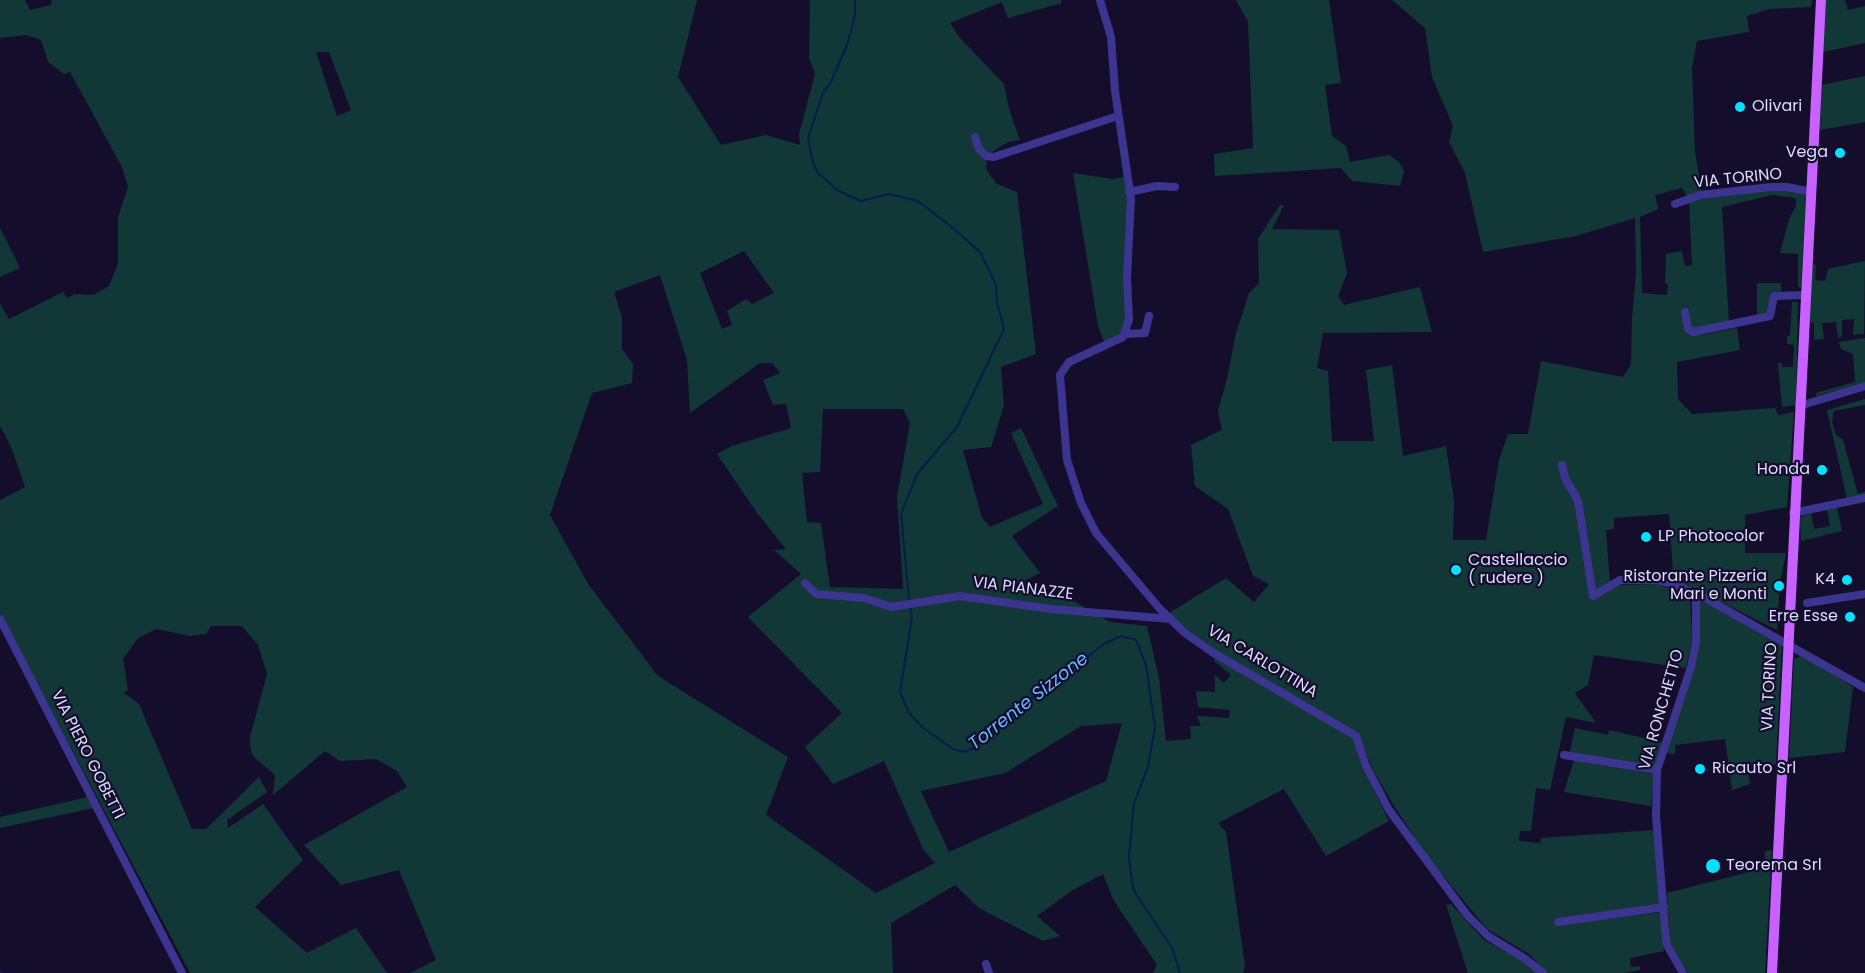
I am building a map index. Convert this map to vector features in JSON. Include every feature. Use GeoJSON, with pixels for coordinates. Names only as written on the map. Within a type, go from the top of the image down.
{"type":"FeatureCollection","features":[{"type":"Feature","properties":{"kind":"main road"},"geometry":{"type":"LineString","coordinates":[[1812,192],[1821,0]]}},
{"type":"Feature","properties":{"kind":"main road","name":"VIA TORINO"},"geometry":{"type":"LineString","coordinates":[[1772,973],[1793,513],[1812,192]]}},
{"type":"Feature","properties":{"kind":"street"},"geometry":{"type":"LineString","coordinates":[[1100,0],[1111,37],[1118,116],[1129,192],[1131,231],[1126,277],[1129,320],[1125,334]]}},
{"type":"Feature","properties":{"kind":"street"},"geometry":{"type":"LineString","coordinates":[[975,137],[979,149],[986,156],[994,157],[1118,116]]}},
{"type":"Feature","properties":{"kind":"street"},"geometry":{"type":"LineString","coordinates":[[1129,192],[1157,186],[1175,187]]}},
{"type":"Feature","properties":{"kind":"street","name":"VIA TORINO"},"geometry":{"type":"LineString","coordinates":[[1675,204],[1700,195],[1771,187],[1787,187],[1812,192]]}},
{"type":"Feature","properties":{"kind":"street"},"geometry":{"type":"LineString","coordinates":[[1685,312],[1688,329],[1693,332],[1770,316],[1774,296],[1805,295]]}},
{"type":"Feature","properties":{"kind":"street","name":"VIA CARLOTTINA"},"geometry":{"type":"LineString","coordinates":[[1149,316],[1145,333],[1125,334],[1099,350],[1069,362],[1060,375],[1067,460],[1073,486],[1096,533],[1171,619],[1212,652],[1356,736],[1366,766],[1389,810],[1467,915],[1488,936],[1524,958],[1543,973]]}},
{"type":"Feature","properties":{"kind":"street"},"geometry":{"type":"LineString","coordinates":[[1799,406],[1865,386]]}},
{"type":"Feature","properties":{"kind":"street"},"geometry":{"type":"LineString","coordinates":[[1562,465],[1565,478],[1578,501],[1593,596],[1620,580],[1656,580],[1696,594],[1865,688]]}},
{"type":"Feature","properties":{"kind":"street"},"geometry":{"type":"LineString","coordinates":[[1793,513],[1865,498]]}},
{"type":"Feature","properties":{"kind":"street","name":"VIA PIANAZZE"},"geometry":{"type":"LineString","coordinates":[[805,583],[816,594],[864,598],[891,607],[960,596],[1051,609],[1171,619]]}},
{"type":"Feature","properties":{"kind":"street","name":"VIA RONCHETTO"},"geometry":{"type":"LineString","coordinates":[[1683,973],[1667,945],[1656,816],[1657,770],[1691,667],[1696,642],[1696,594]]}},
{"type":"Feature","properties":{"kind":"street"},"geometry":{"type":"LineString","coordinates":[[1807,603],[1865,594]]}},
{"type":"Feature","properties":{"kind":"street","name":"VIA PIERO GOBETTI"},"geometry":{"type":"LineString","coordinates":[[0,619],[182,973]]}},
{"type":"Feature","properties":{"kind":"street"},"geometry":{"type":"LineString","coordinates":[[1563,755],[1657,770]]}},
{"type":"Feature","properties":{"kind":"street"},"geometry":{"type":"LineString","coordinates":[[1558,922],[1664,908]]}},
{"type":"Feature","properties":{"kind":"green space"},"geometry":{"type":"Polygon","coordinates":[[[0,0],[25,0],[30,10],[51,5],[52,0],[697,0],[678,77],[721,145],[766,135],[800,145],[799,134],[815,74],[809,58],[810,0],[1061,0],[1062,3],[1008,18],[1002,2],[950,23],[960,38],[1004,84],[1009,109],[1020,140],[1008,142],[986,156],[987,171],[997,184],[1017,192],[1036,354],[1001,367],[1004,405],[991,447],[963,450],[982,518],[990,527],[1043,504],[1011,433],[1021,428],[1058,506],[1012,536],[1040,573],[1024,581],[1037,594],[1072,600],[1110,622],[1147,626],[1159,678],[1166,741],[1191,739],[1190,726],[1201,726],[1197,716],[1229,718],[1230,710],[1198,707],[1196,691],[1215,692],[1215,675],[1224,683],[1231,675],[1214,661],[1215,657],[1353,737],[1361,764],[1389,821],[1326,856],[1284,789],[1218,823],[1226,832],[1245,966],[1243,973],[1153,973],[1157,965],[1114,901],[1103,874],[1073,890],[1037,916],[1060,936],[1043,941],[979,908],[955,885],[891,923],[893,973],[410,973],[436,960],[399,870],[341,885],[304,845],[407,787],[397,771],[376,759],[340,761],[325,751],[273,795],[275,775],[251,752],[250,737],[267,674],[258,645],[242,626],[211,626],[206,634],[190,636],[157,629],[138,638],[123,659],[128,690],[124,693],[139,704],[192,829],[206,829],[259,777],[267,792],[227,820],[228,828],[263,804],[303,860],[255,907],[307,953],[356,928],[387,973],[190,973],[0,613],[0,500],[25,487],[12,449],[0,426],[0,303],[9,319],[63,292],[67,298],[75,294],[93,295],[109,286],[118,263],[118,217],[128,187],[122,167],[70,72],[64,74],[48,62],[41,40],[26,35],[0,38],[0,0]],[[316,52],[337,116],[351,110],[329,52],[316,52]],[[744,251],[700,273],[722,329],[732,325],[727,311],[746,299],[752,304],[774,293],[744,251]],[[660,275],[614,292],[622,317],[622,349],[633,364],[632,383],[592,393],[550,515],[588,584],[658,676],[788,757],[766,815],[876,893],[935,863],[923,849],[884,761],[833,784],[805,747],[842,713],[748,617],[801,574],[774,550],[786,549],[757,513],[717,454],[732,446],[791,428],[786,404],[773,405],[763,380],[780,373],[772,363],[760,363],[690,413],[687,360],[660,275]],[[823,409],[820,472],[802,473],[807,522],[821,523],[830,587],[903,589],[897,497],[910,423],[903,409],[823,409]],[[1122,723],[1081,726],[1005,773],[921,791],[949,852],[1106,781],[1122,723]]]}},
{"type":"Feature","properties":{"kind":"green space"},"geometry":{"type":"Polygon","coordinates":[[[1236,0],[1329,0],[1341,83],[1325,85],[1332,136],[1346,146],[1350,162],[1389,155],[1399,162],[1404,171],[1400,186],[1352,181],[1341,168],[1215,176],[1214,154],[1253,148],[1248,21],[1236,0]]]}},
{"type":"Feature","properties":{"kind":"green space"},"geometry":{"type":"Polygon","coordinates":[[[1392,0],[1812,0],[1811,7],[1770,9],[1747,16],[1749,32],[1697,41],[1692,68],[1695,152],[1702,194],[1787,189],[1806,195],[1801,288],[1798,287],[1798,254],[1780,253],[1789,219],[1796,206],[1796,198],[1772,195],[1722,207],[1729,323],[1698,328],[1700,335],[1737,328],[1740,350],[1677,362],[1678,399],[1692,414],[1775,408],[1778,415],[1794,412],[1787,507],[1745,515],[1745,553],[1786,553],[1780,582],[1777,630],[1687,585],[1635,578],[1635,576],[1673,572],[1669,514],[1614,518],[1614,529],[1606,530],[1610,585],[1656,584],[1690,595],[1692,641],[1686,668],[1594,655],[1588,685],[1575,693],[1596,723],[1566,717],[1550,790],[1536,788],[1531,831],[1520,831],[1519,841],[1540,843],[1541,838],[1654,830],[1660,906],[1564,924],[1661,912],[1664,951],[1630,958],[1631,967],[1640,966],[1640,970],[1623,973],[1547,973],[1529,954],[1487,929],[1427,856],[1373,770],[1359,735],[1227,659],[1184,628],[1169,613],[1226,578],[1254,602],[1269,584],[1253,576],[1228,509],[1195,486],[1191,445],[1222,430],[1218,411],[1236,333],[1249,293],[1259,283],[1258,239],[1280,205],[1284,205],[1272,229],[1339,230],[1347,273],[1338,296],[1344,305],[1420,287],[1432,332],[1323,333],[1317,368],[1328,371],[1332,441],[1374,441],[1366,370],[1392,365],[1403,456],[1446,446],[1454,500],[1453,540],[1486,540],[1499,460],[1508,434],[1528,434],[1541,361],[1623,377],[1631,364],[1636,273],[1635,218],[1576,236],[1483,252],[1465,173],[1449,142],[1453,126],[1432,77],[1425,28],[1392,0]],[[1682,188],[1655,195],[1658,209],[1640,217],[1642,293],[1667,295],[1666,254],[1682,251],[1685,266],[1692,265],[1689,200],[1682,188]]]}},
{"type":"Feature","properties":{"kind":"green space"},"geometry":{"type":"Polygon","coordinates":[[[1826,0],[1845,0],[1848,10],[1865,6],[1865,43],[1823,52],[1826,0]]]}},
{"type":"Feature","properties":{"kind":"green space"},"geometry":{"type":"Polygon","coordinates":[[[1865,76],[1865,122],[1820,130],[1821,85],[1865,76]]]}},
{"type":"Feature","properties":{"kind":"green space"},"geometry":{"type":"Polygon","coordinates":[[[1073,173],[1113,179],[1128,176],[1127,330],[1106,347],[1098,326],[1073,173]]]}},
{"type":"Feature","properties":{"kind":"green space"},"geometry":{"type":"Polygon","coordinates":[[[0,228],[20,268],[0,277],[0,228]]]}},
{"type":"Feature","properties":{"kind":"green space"},"geometry":{"type":"Polygon","coordinates":[[[1865,261],[1864,334],[1853,335],[1854,319],[1842,320],[1842,336],[1838,338],[1836,322],[1822,323],[1824,339],[1814,340],[1814,323],[1809,322],[1812,264],[1816,265],[1815,280],[1825,281],[1828,269],[1865,261]]]}},
{"type":"Feature","properties":{"kind":"green space"},"geometry":{"type":"Polygon","coordinates":[[[1757,283],[1781,283],[1781,292],[1771,292],[1767,312],[1757,316],[1757,283]]]}},
{"type":"Feature","properties":{"kind":"green space"},"geometry":{"type":"Polygon","coordinates":[[[1792,302],[1798,302],[1796,405],[1782,407],[1778,363],[1782,363],[1782,367],[1793,367],[1794,345],[1787,344],[1787,336],[1790,336],[1792,302]]]}},
{"type":"Feature","properties":{"kind":"green space"},"geometry":{"type":"Polygon","coordinates":[[[1865,338],[1865,382],[1816,396],[1816,393],[1855,382],[1853,354],[1841,349],[1839,342],[1865,338]]]}},
{"type":"Feature","properties":{"kind":"green space"},"geometry":{"type":"Polygon","coordinates":[[[1865,399],[1865,405],[1834,411],[1832,421],[1836,435],[1843,440],[1858,494],[1865,492],[1865,496],[1847,499],[1827,410],[1865,399]]]}},
{"type":"Feature","properties":{"kind":"green space"},"geometry":{"type":"Polygon","coordinates":[[[1837,507],[1842,531],[1801,541],[1800,517],[1811,513],[1814,529],[1830,526],[1827,509],[1837,507]]]}},
{"type":"Feature","properties":{"kind":"green space"},"geometry":{"type":"Polygon","coordinates":[[[1700,599],[1782,645],[1776,764],[1747,767],[1750,784],[1732,790],[1725,739],[1675,745],[1675,754],[1666,753],[1694,670],[1700,599]]]}},
{"type":"Feature","properties":{"kind":"green space"},"geometry":{"type":"Polygon","coordinates":[[[1803,655],[1853,687],[1845,752],[1789,758],[1794,659],[1803,655]]]}},
{"type":"Feature","properties":{"kind":"green space"},"geometry":{"type":"Polygon","coordinates":[[[1575,728],[1608,735],[1609,730],[1662,742],[1655,768],[1570,752],[1575,728]]]}},
{"type":"Feature","properties":{"kind":"green space"},"geometry":{"type":"Polygon","coordinates":[[[1574,760],[1654,774],[1651,806],[1564,792],[1574,760]]]}},
{"type":"Feature","properties":{"kind":"green space"},"geometry":{"type":"Polygon","coordinates":[[[88,797],[94,808],[0,828],[0,817],[88,797]]]}},
{"type":"Feature","properties":{"kind":"green space"},"geometry":{"type":"Polygon","coordinates":[[[1772,850],[1765,973],[1688,973],[1670,942],[1667,893],[1765,868],[1765,851],[1772,850]]]}},
{"type":"Feature","properties":{"kind":"green space"},"geometry":{"type":"Polygon","coordinates":[[[1451,904],[1484,940],[1525,962],[1537,973],[1468,973],[1446,905],[1451,904]]]}},
{"type":"Feature","properties":{"kind":"waterway","name":"Torrente Sizzone"},"geometry":{"type":"LineString","coordinates":[[855,0],[855,15],[848,42],[831,82],[823,93],[808,138],[813,163],[818,173],[837,190],[861,201],[889,194],[918,201],[953,228],[980,252],[996,285],[997,303],[1004,329],[957,427],[917,474],[901,514],[909,600]]}},
{"type":"Feature","properties":{"kind":"waterway","name":"Torrente Sizzone"},"geometry":{"type":"LineString","coordinates":[[910,606],[912,617],[900,692],[909,713],[922,727],[953,749],[964,752],[972,749],[1011,711],[1048,688],[1104,644],[1121,636],[1136,640],[1146,665],[1155,727],[1148,767],[1134,803],[1129,856],[1131,875],[1134,891],[1172,948],[1180,973]]}},
{"type":"Feature","properties":{"kind":"place","name":"Olivari"},"geometry":{"type":"Point","coordinates":[1740,107]}},
{"type":"Feature","properties":{"kind":"place","name":"Vega"},"geometry":{"type":"Point","coordinates":[1840,153]}},
{"type":"Feature","properties":{"kind":"place","name":"Honda"},"geometry":{"type":"Point","coordinates":[1822,470]}},
{"type":"Feature","properties":{"kind":"place","name":"LP Photocolor"},"geometry":{"type":"Point","coordinates":[1646,537]}},
{"type":"Feature","properties":{"kind":"place","name":"Castellaccio ( rudere )"},"geometry":{"type":"Point","coordinates":[1456,570]}},
{"type":"Feature","properties":{"kind":"place","name":"K4"},"geometry":{"type":"Point","coordinates":[1847,580]}},
{"type":"Feature","properties":{"kind":"place","name":"Ristorante Pizzeria Mari e Monti"},"geometry":{"type":"Point","coordinates":[1779,586]}},
{"type":"Feature","properties":{"kind":"place","name":"Erre Esse"},"geometry":{"type":"Point","coordinates":[1850,617]}},
{"type":"Feature","properties":{"kind":"place","name":"Ricauto Srl"},"geometry":{"type":"Point","coordinates":[1700,769]}},
{"type":"Feature","properties":{"kind":"place","name":"Teorema Srl"},"geometry":{"type":"Point","coordinates":[1713,866]}}]}
